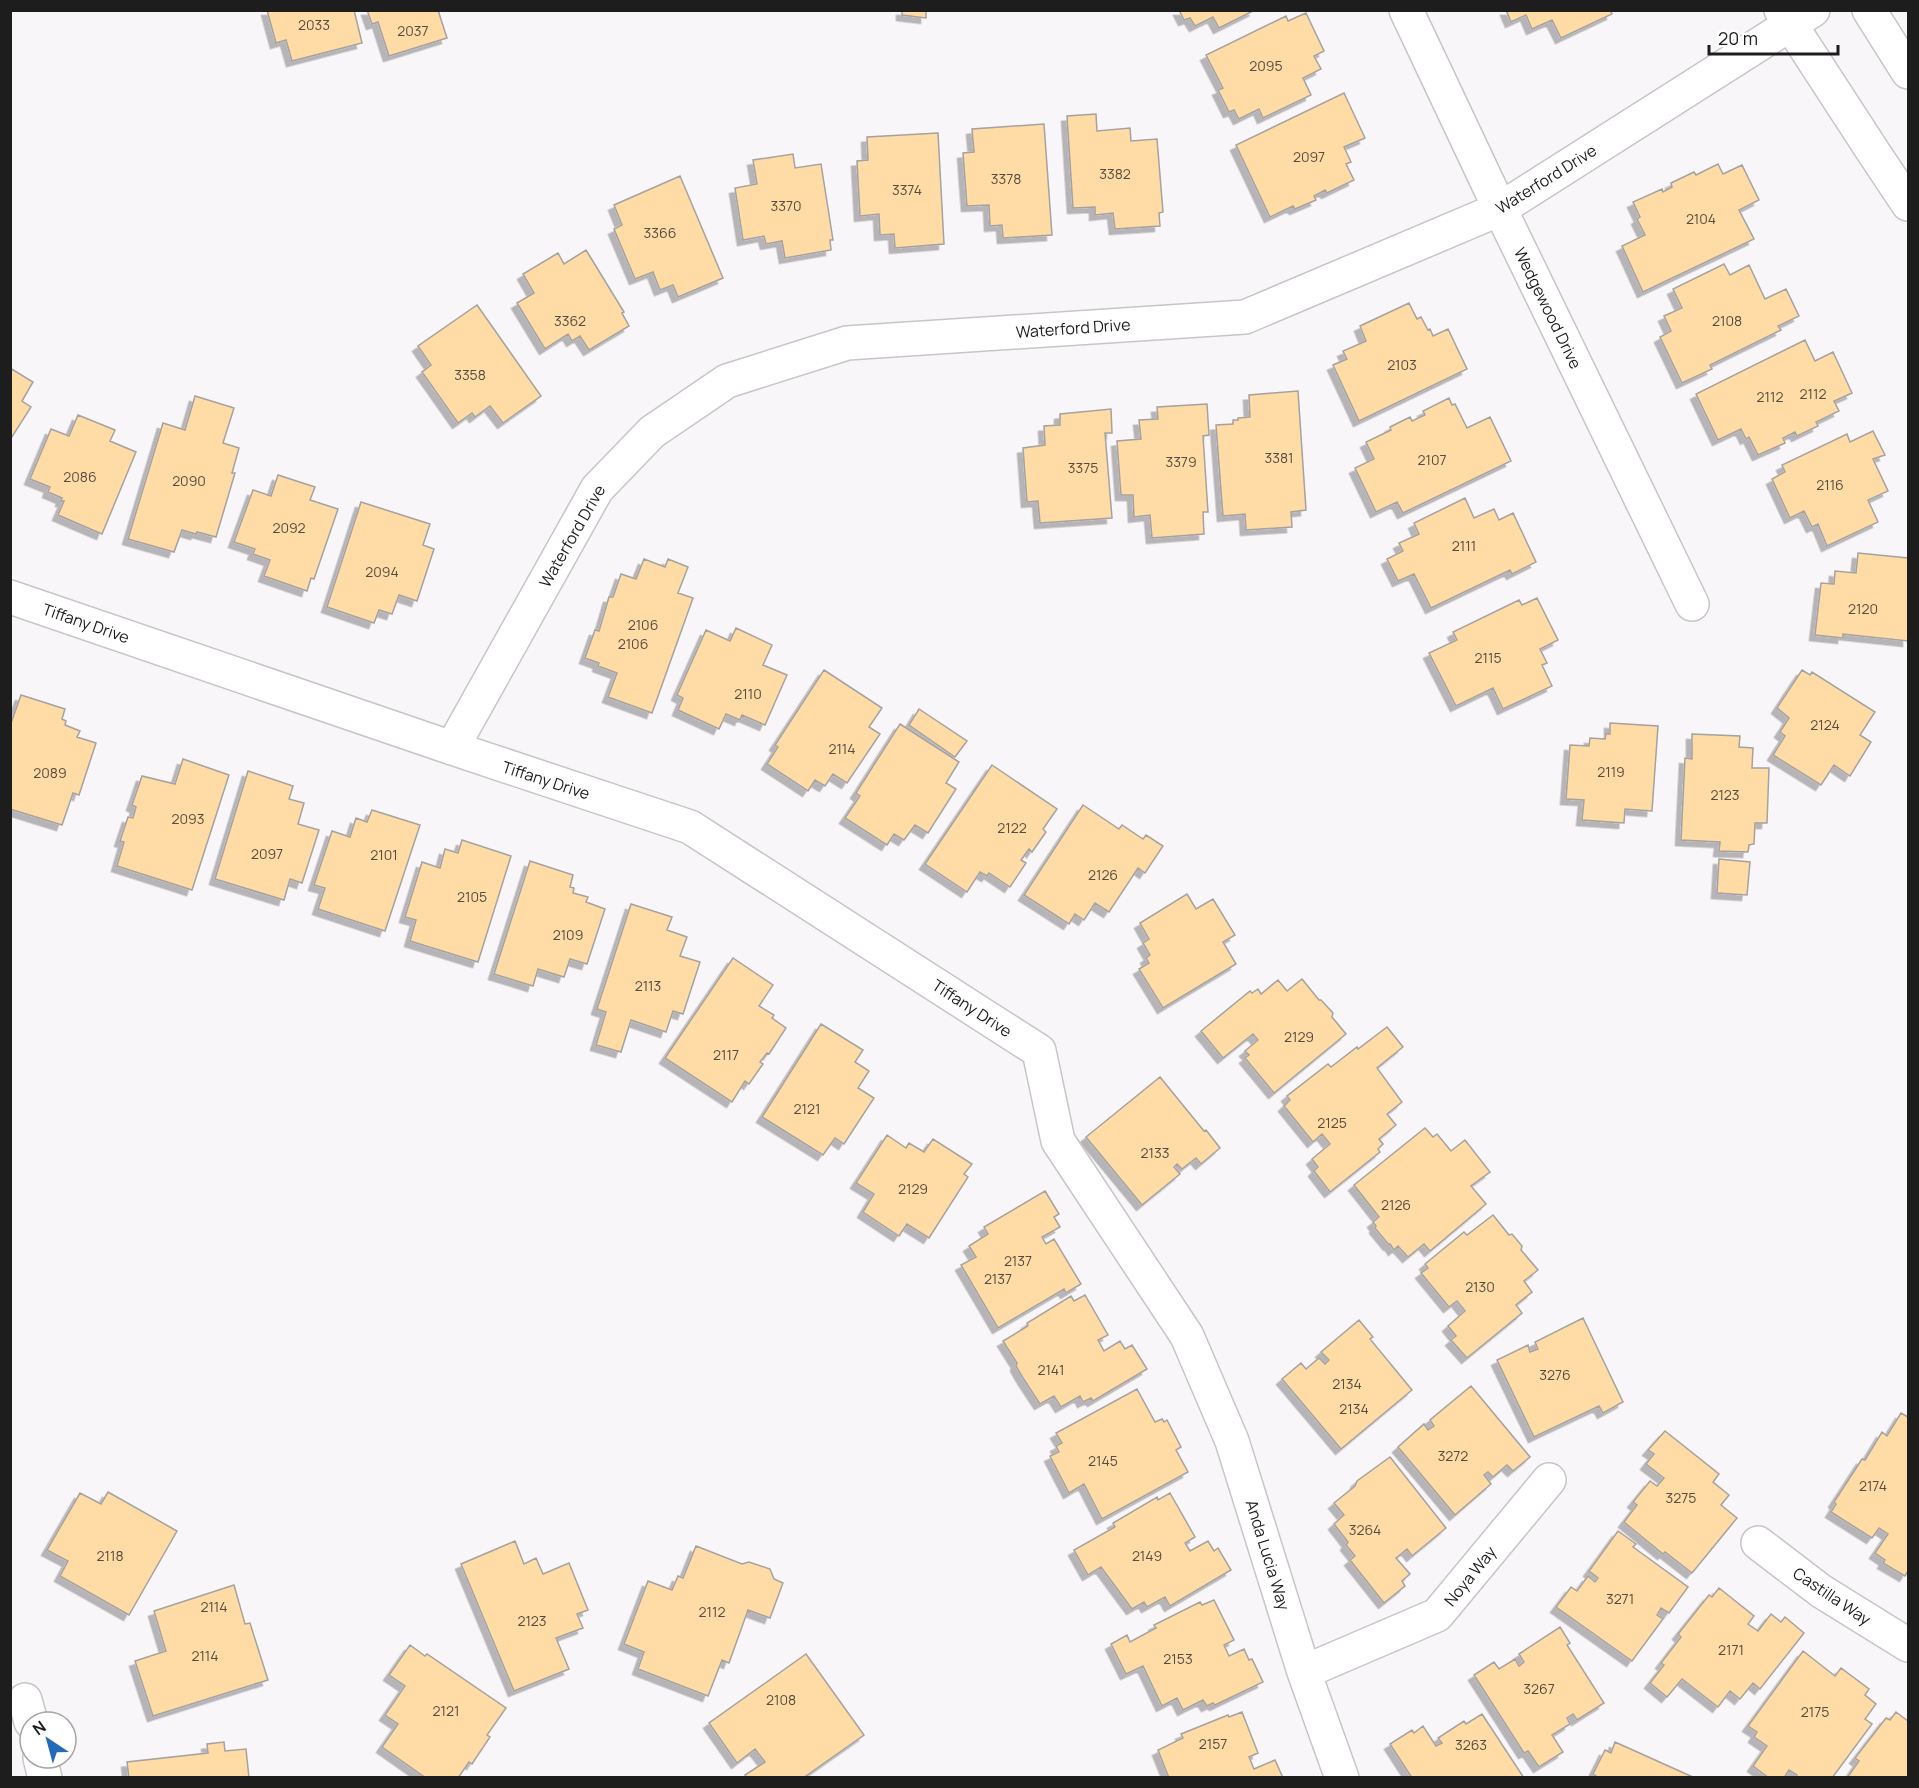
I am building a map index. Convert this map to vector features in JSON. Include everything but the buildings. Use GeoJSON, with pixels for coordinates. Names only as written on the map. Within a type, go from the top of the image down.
{"type":"FeatureCollection","features":[{"type":"Feature","properties":{"kind":"street","name":"Wedgewood Drive"},"geometry":{"type":"LineString","coordinates":[[1406,10],[1692,604]]}},
{"type":"Feature","properties":{"kind":"street"},"geometry":{"type":"LineString","coordinates":[[1869,10],[1908,72]]}},
{"type":"Feature","properties":{"kind":"street","name":"Waterford Drive"},"geometry":{"type":"LineString","coordinates":[[452,748],[597,489],[652,432],[727,381],[847,344],[1245,317],[1500,209],[1795,15]]}},
{"type":"Feature","properties":{"kind":"street"},"geometry":{"type":"LineString","coordinates":[[1795,15],[1908,204]]}},
{"type":"Feature","properties":{"kind":"street","name":"Tiffany Drive"},"geometry":{"type":"LineString","coordinates":[[10,597],[690,827],[1039,1051]]}},
{"type":"Feature","properties":{"kind":"street","name":"Anda Lucia Way"},"geometry":{"type":"LineString","coordinates":[[1039,1051],[1058,1141],[1187,1336],[1232,1441],[1304,1672],[1342,1778]]}},
{"type":"Feature","properties":{"kind":"street","name":"Noya Way"},"geometry":{"type":"LineString","coordinates":[[1304,1672],[1437,1615],[1548,1480]]}},
{"type":"Feature","properties":{"kind":"street","name":"Castilla Way"},"geometry":{"type":"LineString","coordinates":[[1758,1544],[1821,1591],[1908,1646]]}}]}
